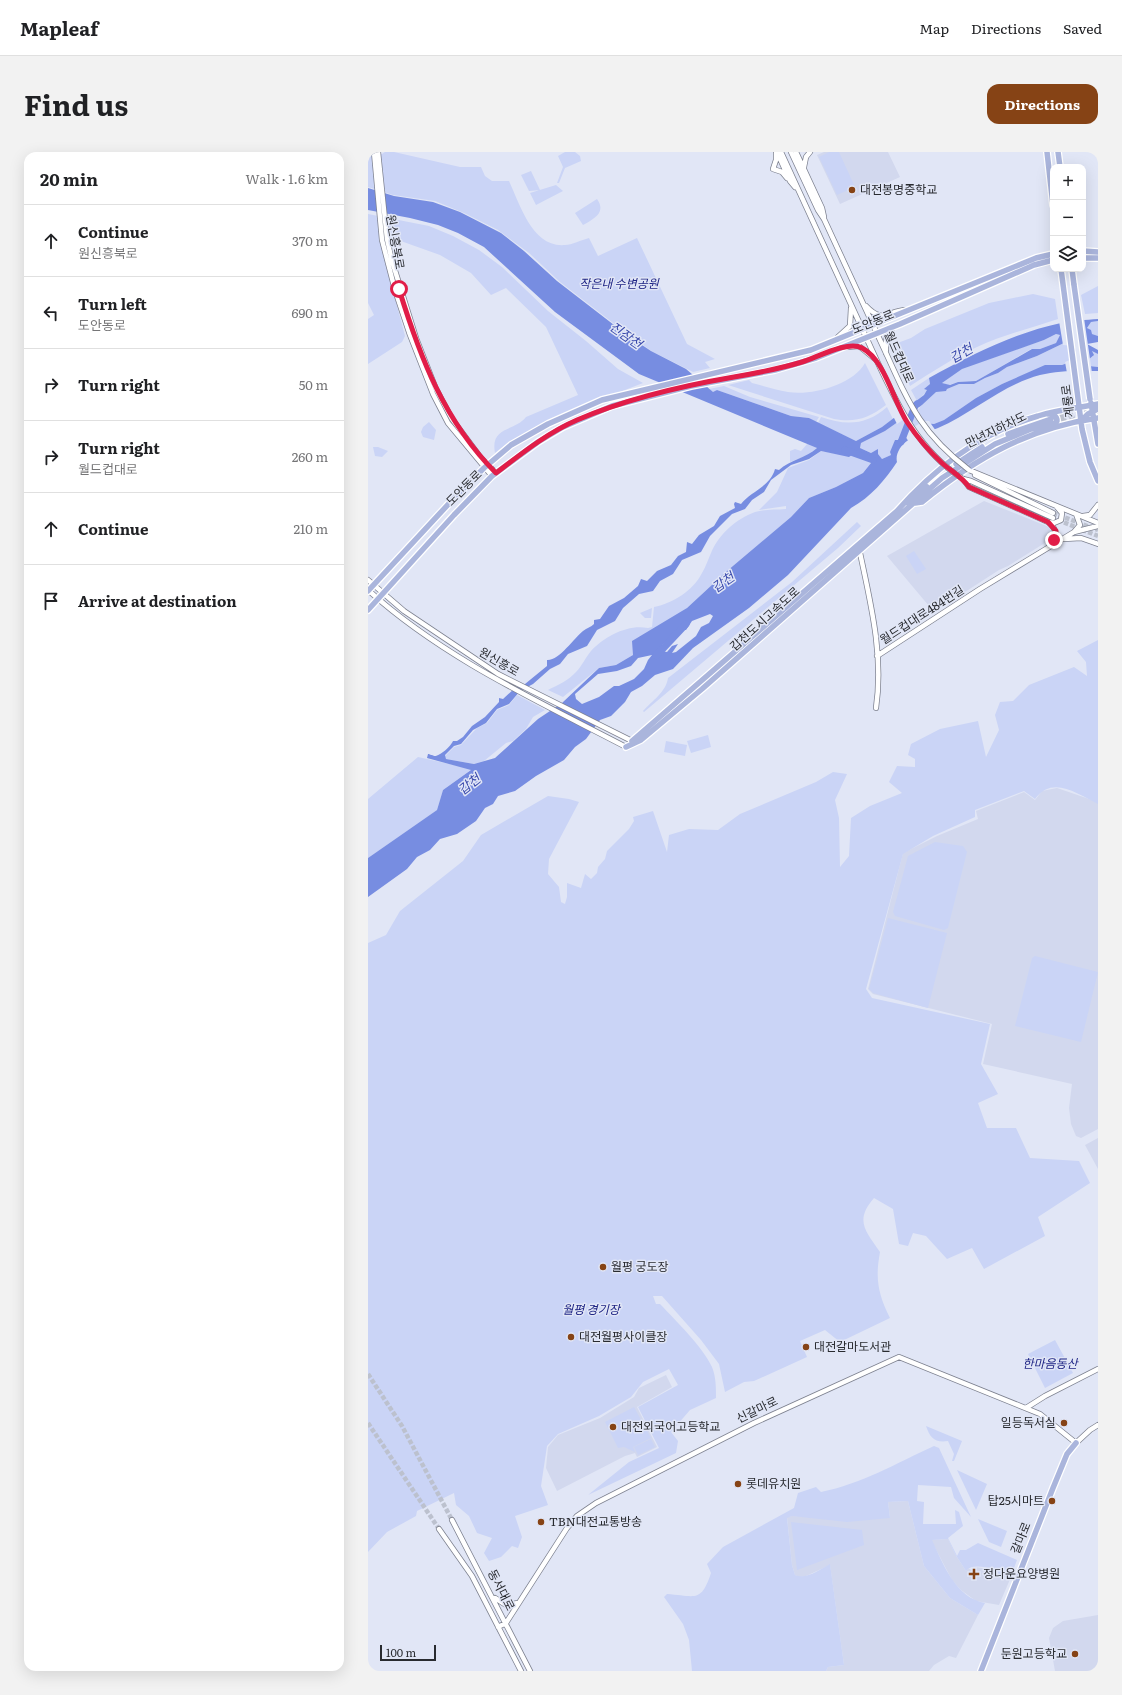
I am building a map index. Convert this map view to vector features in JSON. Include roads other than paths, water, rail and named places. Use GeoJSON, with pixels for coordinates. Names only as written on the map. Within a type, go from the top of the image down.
{"type":"FeatureCollection","features":[{"type":"Feature","properties":{"kind":"main road"},"geometry":{"type":"LineString","coordinates":[[1047,152],[1052,200]]}},
{"type":"Feature","properties":{"kind":"main road"},"geometry":{"type":"LineString","coordinates":[[1058,152],[1060,164]]}},
{"type":"Feature","properties":{"kind":"main road"},"geometry":{"type":"LineString","coordinates":[[1086,251],[1098,252]]}},
{"type":"Feature","properties":{"kind":"main road","name":"도안동로"},"geometry":{"type":"LineString","coordinates":[[368,590],[486,466],[519,440],[559,418],[602,400],[811,350],[1036,258],[1050,255]]}},
{"type":"Feature","properties":{"kind":"main road"},"geometry":{"type":"LineString","coordinates":[[1086,258],[1098,258]]}},
{"type":"Feature","properties":{"kind":"main road","name":"도안동로"},"geometry":{"type":"LineString","coordinates":[[368,610],[454,515],[494,475],[538,442],[563,427],[612,406],[653,395],[789,366],[900,324],[1034,265],[1050,261]]}},
{"type":"Feature","properties":{"kind":"main road","name":"계룡로"},"geometry":{"type":"LineString","coordinates":[[1061,272],[1081,421],[1090,462],[1098,481]]}},
{"type":"Feature","properties":{"kind":"main road","name":"계룡로"},"geometry":{"type":"LineString","coordinates":[[1072,272],[1091,406],[1095,418],[1098,444]]}},
{"type":"Feature","properties":{"kind":"main road"},"geometry":{"type":"LineString","coordinates":[[897,511],[922,484],[962,452],[1002,430],[1020,422],[1046,414],[1098,404]]}},
{"type":"Feature","properties":{"kind":"main road"},"geometry":{"type":"LineString","coordinates":[[1081,421],[1088,414],[1098,409]]}},
{"type":"Feature","properties":{"kind":"main road"},"geometry":{"type":"LineString","coordinates":[[1046,414],[1054,415],[1057,418],[1057,421],[1052,423]]}},
{"type":"Feature","properties":{"kind":"main road"},"geometry":{"type":"LineString","coordinates":[[1052,423],[1081,421],[1095,418]]}},
{"type":"Feature","properties":{"kind":"main road","name":"만년지하차도"},"geometry":{"type":"LineString","coordinates":[[915,503],[942,478],[980,453],[1009,438],[1052,423]]}},
{"type":"Feature","properties":{"kind":"main road","name":"만년지하차도"},"geometry":{"type":"LineString","coordinates":[[897,511],[969,455],[1009,434],[1052,423]]}},
{"type":"Feature","properties":{"kind":"main road","name":"갑천도시고속도로"},"geometry":{"type":"LineString","coordinates":[[632,741],[858,547],[915,503]]}},
{"type":"Feature","properties":{"kind":"main road","name":"갑천도시고속도로"},"geometry":{"type":"LineString","coordinates":[[626,747],[641,740],[702,689],[897,511]]}},
{"type":"Feature","properties":{"kind":"main road","name":"갈마로"},"geometry":{"type":"LineString","coordinates":[[981,1671],[1067,1454],[1076,1443]]}},
{"type":"Feature","properties":{"kind":"street","name":"원신흥북로"},"geometry":{"type":"LineString","coordinates":[[374,152],[383,226],[399,289],[436,389],[452,419],[494,475]]}},
{"type":"Feature","properties":{"kind":"street","name":"원신흥북로"},"geometry":{"type":"LineString","coordinates":[[378,152],[378,179]]}},
{"type":"Feature","properties":{"kind":"street"},"geometry":{"type":"LineString","coordinates":[[776,152],[790,180],[797,190]]}},
{"type":"Feature","properties":{"kind":"street"},"geometry":{"type":"LineString","coordinates":[[776,152],[776,160],[773,169],[782,172],[790,180]]}},
{"type":"Feature","properties":{"kind":"street"},"geometry":{"type":"LineString","coordinates":[[781,152],[797,190]]}},
{"type":"Feature","properties":{"kind":"street","name":"월드컵대로"},"geometry":{"type":"LineString","coordinates":[[791,152],[914,412],[940,446],[976,476],[1053,512]]}},
{"type":"Feature","properties":{"kind":"street"},"geometry":{"type":"LineString","coordinates":[[796,152],[822,208],[824,219]]}},
{"type":"Feature","properties":{"kind":"street"},"geometry":{"type":"LineString","coordinates":[[805,171],[804,163],[810,152]]}},
{"type":"Feature","properties":{"kind":"street","name":"월드컵대로"},"geometry":{"type":"LineString","coordinates":[[797,190],[903,414],[919,438],[941,462],[963,479],[971,481],[1053,518]]}},
{"type":"Feature","properties":{"kind":"street"},"geometry":{"type":"LineString","coordinates":[[863,302],[872,312],[880,316],[910,310]]}},
{"type":"Feature","properties":{"kind":"street"},"geometry":{"type":"LineString","coordinates":[[833,340],[845,332],[850,326],[851,306]]}},
{"type":"Feature","properties":{"kind":"street"},"geometry":{"type":"LineString","coordinates":[[886,353],[886,335],[900,324]]}},
{"type":"Feature","properties":{"kind":"street"},"geometry":{"type":"LineString","coordinates":[[839,348],[859,346],[877,361]]}},
{"type":"Feature","properties":{"kind":"street"},"geometry":{"type":"LineString","coordinates":[[969,470],[1098,523]]}},
{"type":"Feature","properties":{"kind":"street"},"geometry":{"type":"LineString","coordinates":[[963,479],[969,487],[1048,522],[1056,522],[1062,518],[1062,513],[1056,506]]}},
{"type":"Feature","properties":{"kind":"street"},"geometry":{"type":"LineString","coordinates":[[1083,516],[1090,515],[1098,505]]}},
{"type":"Feature","properties":{"kind":"street"},"geometry":{"type":"LineString","coordinates":[[1074,532],[1080,525],[1076,514]]}},
{"type":"Feature","properties":{"kind":"street"},"geometry":{"type":"LineString","coordinates":[[1048,522],[1056,531],[1056,535],[1050,547]]}},
{"type":"Feature","properties":{"kind":"street","name":"월드컵대로484번길"},"geometry":{"type":"LineString","coordinates":[[858,547],[874,618],[877,656],[980,589],[1062,539],[1074,532],[1098,526]]}},
{"type":"Feature","properties":{"kind":"street"},"geometry":{"type":"LineString","coordinates":[[1062,539],[1081,538],[1098,544]]}},
{"type":"Feature","properties":{"kind":"street","name":"원신흥로"},"geometry":{"type":"LineString","coordinates":[[368,580],[382,594],[448,641],[498,674],[632,741]]}},
{"type":"Feature","properties":{"kind":"street","name":"원신흥로"},"geometry":{"type":"LineString","coordinates":[[368,590],[444,647],[494,678],[626,747]]}},
{"type":"Feature","properties":{"kind":"street"},"geometry":{"type":"LineString","coordinates":[[876,708],[877,656]]}},
{"type":"Feature","properties":{"kind":"street","name":"신갈마로"},"geometry":{"type":"LineString","coordinates":[[506,1623],[567,1528],[577,1516],[596,1503],[754,1423],[899,1357],[1026,1408],[1050,1420],[1076,1443]]}},
{"type":"Feature","properties":{"kind":"street"},"geometry":{"type":"LineString","coordinates":[[1026,1408],[1045,1396],[1098,1369]]}},
{"type":"Feature","properties":{"kind":"street","name":"갈마로"},"geometry":{"type":"LineString","coordinates":[[1076,1443],[1090,1430],[1098,1426]]}},
{"type":"Feature","properties":{"kind":"street","name":"동서대로"},"geometry":{"type":"LineString","coordinates":[[452,1520],[530,1671]]}},
{"type":"Feature","properties":{"kind":"street","name":"동서대로"},"geometry":{"type":"LineString","coordinates":[[439,1528],[472,1576],[521,1671]]}},
{"type":"Feature","properties":{"kind":"street"},"geometry":{"type":"LineString","coordinates":[[492,1595],[506,1606],[514,1605],[520,1602]]}},
{"type":"Feature","properties":{"kind":"street"},"geometry":{"type":"LineString","coordinates":[[498,1627],[506,1623]]}},
{"type":"Feature","properties":{"kind":"water"},"geometry":{"type":"Polygon","coordinates":[[[368,188],[394,196],[433,202],[460,212],[501,233],[524,251],[557,281],[627,335],[651,351],[686,369],[713,392],[717,390],[791,416],[809,418],[856,441],[882,427],[924,395],[927,390],[924,389],[930,384],[929,378],[993,346],[1044,327],[1070,321],[1098,319],[1098,321],[1091,322],[1087,328],[1091,330],[1092,334],[1098,336],[1098,342],[1087,344],[1098,350],[1098,354],[1092,351],[1094,355],[1088,360],[1089,366],[1098,367],[1098,371],[1054,372],[1026,380],[1000,392],[951,422],[911,438],[899,450],[897,462],[877,488],[865,499],[851,508],[788,575],[749,608],[693,648],[673,669],[655,675],[642,686],[631,692],[625,702],[611,716],[600,720],[586,739],[575,747],[564,760],[536,776],[515,791],[498,796],[493,804],[485,808],[476,821],[457,834],[440,839],[430,850],[417,857],[407,869],[368,897],[368,858],[437,810],[443,790],[471,770],[427,758],[428,754],[435,756],[440,754],[448,748],[453,741],[457,741],[463,737],[472,726],[485,717],[499,702],[499,698],[503,699],[515,688],[525,684],[547,666],[547,660],[556,657],[561,653],[583,631],[594,624],[594,620],[600,619],[609,606],[624,598],[638,586],[641,579],[647,581],[657,571],[671,565],[678,556],[686,552],[687,542],[692,544],[699,535],[714,526],[720,516],[735,508],[735,502],[741,504],[765,485],[773,475],[775,469],[779,470],[817,448],[639,374],[555,312],[484,247],[458,233],[438,225],[368,210],[368,188]],[[1056,334],[1044,340],[962,369],[942,383],[950,385],[958,382],[976,381],[1032,349],[1040,349],[1056,343],[1060,335],[1056,334]],[[1066,342],[1037,356],[1007,367],[998,373],[974,384],[959,384],[947,389],[946,391],[936,392],[922,405],[885,431],[861,443],[860,448],[871,453],[878,449],[878,454],[882,459],[891,455],[890,452],[895,440],[898,440],[924,423],[934,424],[944,420],[976,398],[1002,384],[1045,365],[1062,365],[1078,359],[1076,344],[1066,342]],[[821,451],[809,459],[791,465],[771,480],[764,492],[752,500],[745,509],[732,514],[710,536],[701,552],[682,560],[673,574],[660,581],[653,591],[639,594],[623,608],[615,621],[597,630],[587,646],[568,654],[560,664],[550,669],[533,684],[520,691],[509,704],[497,709],[486,723],[473,730],[461,744],[454,746],[445,755],[446,759],[474,764],[495,758],[538,719],[562,703],[599,668],[616,665],[633,655],[632,641],[687,608],[727,571],[791,517],[809,498],[836,487],[863,473],[871,463],[870,460],[857,451],[849,457],[821,451]],[[710,614],[692,621],[686,630],[677,630],[662,645],[662,651],[667,652],[672,646],[678,644],[672,653],[676,652],[696,636],[701,627],[709,623],[713,616],[710,614]],[[652,655],[638,658],[631,666],[617,671],[598,674],[575,694],[576,699],[582,704],[599,697],[614,686],[619,686],[634,679],[644,669],[652,655]]]}},
{"type":"Feature","properties":{"kind":"waterway","name":"갑천"},"geometry":{"type":"LineString","coordinates":[[901,442],[917,404]]}},
{"type":"Feature","properties":{"kind":"waterway","name":"진잠천"},"geometry":{"type":"LineString","coordinates":[[845,450],[873,460]]}},
{"type":"Feature","properties":{"kind":"waterway","name":"갑천"},"geometry":{"type":"LineString","coordinates":[[656,656],[686,624]]}},
{"type":"Feature","properties":{"kind":"tunnel"},"geometry":{"type":"LineString","coordinates":[[1051,418],[1096,409]]}},
{"type":"Feature","properties":{"kind":"tunnel"},"geometry":{"type":"LineString","coordinates":[[1053,423],[1098,413]]}},
{"type":"Feature","properties":{"kind":"tunnel"},"geometry":{"type":"LineString","coordinates":[[1053,513],[1098,530]]}},
{"type":"Feature","properties":{"kind":"tunnel"},"geometry":{"type":"LineString","coordinates":[[1058,520],[1098,536]]}},
{"type":"Feature","properties":{"kind":"tunnel"},"geometry":{"type":"LineString","coordinates":[[368,1374],[402,1426],[452,1520]]}},
{"type":"Feature","properties":{"kind":"tunnel"},"geometry":{"type":"LineString","coordinates":[[368,1423],[439,1529]]}},
{"type":"Feature","properties":{"kind":"place","name":"대전봉명중학교"},"geometry":{"type":"Point","coordinates":[852,190]}},
{"type":"Feature","properties":{"kind":"place","name":"월평 궁도장"},"geometry":{"type":"Point","coordinates":[603,1267]}},
{"type":"Feature","properties":{"kind":"place","name":"대전월평사이클장"},"geometry":{"type":"Point","coordinates":[571,1337]}},
{"type":"Feature","properties":{"kind":"place","name":"대전갈마도서관"},"geometry":{"type":"Point","coordinates":[806,1347]}},
{"type":"Feature","properties":{"kind":"place","name":"일등독서실"},"geometry":{"type":"Point","coordinates":[1064,1423]}},
{"type":"Feature","properties":{"kind":"place","name":"대전외국어고등학교"},"geometry":{"type":"Point","coordinates":[613,1427]}},
{"type":"Feature","properties":{"kind":"place","name":"롯데유치원"},"geometry":{"type":"Point","coordinates":[738,1484]}},
{"type":"Feature","properties":{"kind":"place","name":"탑25시마트"},"geometry":{"type":"Point","coordinates":[1052,1501]}},
{"type":"Feature","properties":{"kind":"place","name":"TBN대전교통방송"},"geometry":{"type":"Point","coordinates":[541,1522]}},
{"type":"Feature","properties":{"kind":"place","name":"정다운요양병원"},"geometry":{"type":"Point","coordinates":[974,1574]}},
{"type":"Feature","properties":{"kind":"place","name":"둔원고등학교"},"geometry":{"type":"Point","coordinates":[1075,1654]}},
{"type":"Feature","properties":{"kind":"park label","name":"작은내 수변공원"},"geometry":{"type":"Point","coordinates":[619,284]}},
{"type":"Feature","properties":{"kind":"park label","name":"월평 경기장"},"geometry":{"type":"Point","coordinates":[591,1310]}},
{"type":"Feature","properties":{"kind":"park label","name":"한마음동산"},"geometry":{"type":"Point","coordinates":[1050,1364]}}]}
